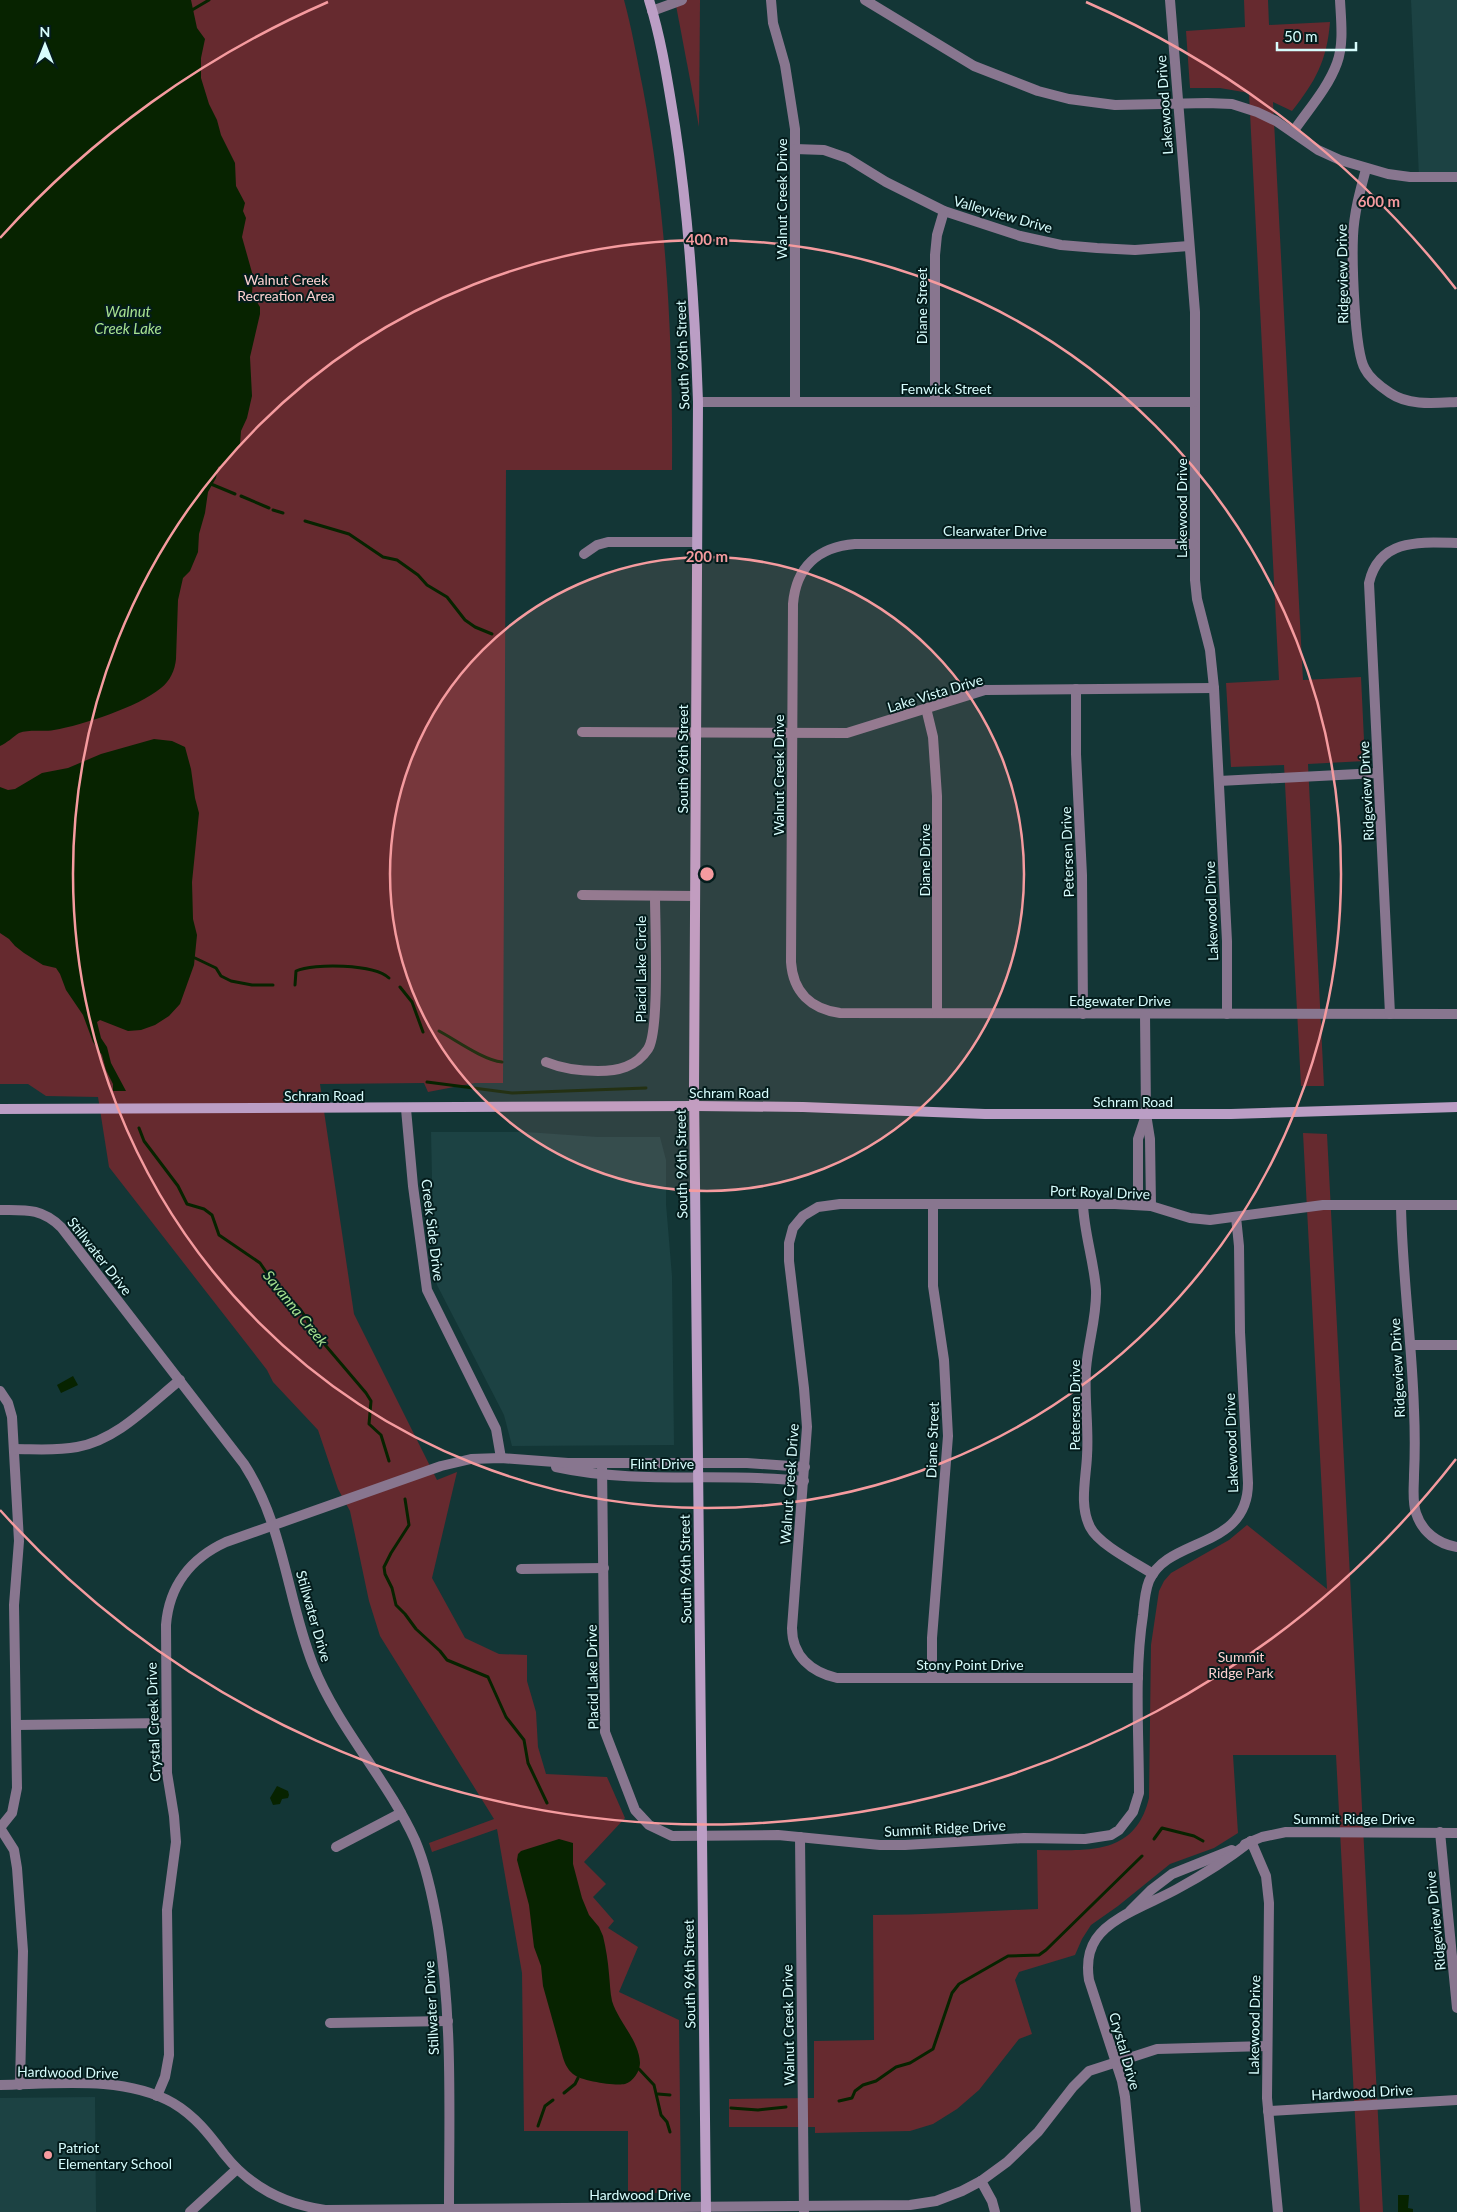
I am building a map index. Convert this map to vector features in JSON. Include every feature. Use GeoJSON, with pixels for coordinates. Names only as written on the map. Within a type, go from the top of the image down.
{"type":"FeatureCollection","features":[{"type":"Feature","properties":{"kind":"main road","name":"South 96th Street"},"geometry":{"type":"LineString","coordinates":[[649,0],[666,74],[685,202],[695,306],[698,402],[695,1106],[706,2210]]}},
{"type":"Feature","properties":{"kind":"main road","name":"Schram Road"},"geometry":{"type":"LineString","coordinates":[[0,1109],[406,1109],[695,1106],[803,1107],[985,1114],[1231,1114],[1457,1107]]}},
{"type":"Feature","properties":{"kind":"street"},"geometry":{"type":"LineString","coordinates":[[652,11],[682,0]]}},
{"type":"Feature","properties":{"kind":"street","name":"Walnut Creek Drive"},"geometry":{"type":"LineString","coordinates":[[771,0],[773,23],[791,91],[795,129],[795,402]]}},
{"type":"Feature","properties":{"kind":"street"},"geometry":{"type":"LineString","coordinates":[[865,0],[974,66],[1038,91],[1069,99],[1115,105],[1232,104],[1257,112],[1276,121],[1318,150],[1366,169],[1410,177],[1457,177]]}},
{"type":"Feature","properties":{"kind":"street","name":"Lakewood Drive"},"geometry":{"type":"LineString","coordinates":[[1170,0],[1195,312],[1195,590],[1208,638],[1214,688],[1227,941],[1227,1014]]}},
{"type":"Feature","properties":{"kind":"street"},"geometry":{"type":"LineString","coordinates":[[1293,132],[1326,85],[1338,62],[1341,40],[1340,0]]}},
{"type":"Feature","properties":{"kind":"street","name":"Valleyview Drive"},"geometry":{"type":"LineString","coordinates":[[795,149],[824,150],[847,158],[886,182],[944,211],[1020,236],[1061,245],[1135,250],[1189,246]]}},
{"type":"Feature","properties":{"kind":"street","name":"Ridgeview Drive"},"geometry":{"type":"LineString","coordinates":[[1366,169],[1357,206],[1353,237],[1358,352],[1365,370],[1391,394],[1405,401],[1457,402]]}},
{"type":"Feature","properties":{"kind":"street","name":"Diane Street"},"geometry":{"type":"LineString","coordinates":[[935,402],[935,255],[937,235],[944,211]]}},
{"type":"Feature","properties":{"kind":"street","name":"Fenwick Street"},"geometry":{"type":"LineString","coordinates":[[698,402],[1194,402]]}},
{"type":"Feature","properties":{"kind":"street"},"geometry":{"type":"LineString","coordinates":[[584,554],[597,545],[608,542],[697,542]]}},
{"type":"Feature","properties":{"kind":"street","name":"Ridgeview Drive"},"geometry":{"type":"LineString","coordinates":[[1390,1014],[1369,583],[1374,567],[1389,552],[1406,544],[1457,543]]}},
{"type":"Feature","properties":{"kind":"street","name":"Clearwater Drive"},"geometry":{"type":"LineString","coordinates":[[804,570],[817,556],[825,551],[833,547],[854,544],[1194,544]]}},
{"type":"Feature","properties":{"kind":"street","name":"Walnut Creek Drive"},"geometry":{"type":"LineString","coordinates":[[795,983],[791,962],[792,604],[795,586],[804,570]]}},
{"type":"Feature","properties":{"kind":"street","name":"Lake Vista Drive"},"geometry":{"type":"LineString","coordinates":[[582,732],[847,733],[985,690],[1214,688]]}},
{"type":"Feature","properties":{"kind":"street","name":"Petersen Drive"},"geometry":{"type":"LineString","coordinates":[[1076,689],[1076,747],[1082,892],[1083,1014]]}},
{"type":"Feature","properties":{"kind":"street","name":"Diane Drive"},"geometry":{"type":"LineString","coordinates":[[926,708],[933,737],[937,796],[937,1013]]}},
{"type":"Feature","properties":{"kind":"street"},"geometry":{"type":"LineString","coordinates":[[1219,781],[1378,773]]}},
{"type":"Feature","properties":{"kind":"street"},"geometry":{"type":"LineString","coordinates":[[582,895],[695,896]]}},
{"type":"Feature","properties":{"kind":"street","name":"Placid Lake Circle"},"geometry":{"type":"LineString","coordinates":[[546,1062],[565,1070],[616,1071],[629,1067],[642,1057],[649,1048],[655,1024],[655,896]]}},
{"type":"Feature","properties":{"kind":"street","name":"Edgewater Drive"},"geometry":{"type":"LineString","coordinates":[[795,983],[808,1001],[831,1012],[1457,1014]]}},
{"type":"Feature","properties":{"kind":"street"},"geometry":{"type":"LineString","coordinates":[[1145,1014],[1146,1114],[1150,1139],[1151,1206]]}},
{"type":"Feature","properties":{"kind":"street","name":"Creek Side Drive"},"geometry":{"type":"LineString","coordinates":[[406,1109],[413,1186],[427,1290],[496,1429],[501,1458]]}},
{"type":"Feature","properties":{"kind":"street"},"geometry":{"type":"LineString","coordinates":[[1138,1205],[1138,1139],[1146,1114]]}},
{"type":"Feature","properties":{"kind":"street","name":"Diane Street"},"geometry":{"type":"LineString","coordinates":[[932,1678],[932,1638],[948,1436],[944,1360],[933,1286],[933,1204]]}},
{"type":"Feature","properties":{"kind":"street","name":"Petersen Drive"},"geometry":{"type":"LineString","coordinates":[[1083,1204],[1084,1228],[1094,1270],[1096,1292],[1095,1314],[1086,1369],[1088,1447],[1084,1496],[1085,1513],[1096,1535],[1153,1574]]}},
{"type":"Feature","properties":{"kind":"street","name":"Port Royal Drive"},"geometry":{"type":"LineString","coordinates":[[803,1216],[828,1205],[1083,1204],[1151,1206],[1200,1220],[1236,1218],[1323,1205],[1457,1205]]}},
{"type":"Feature","properties":{"kind":"street","name":"Ridgeview Drive"},"geometry":{"type":"LineString","coordinates":[[1401,1205],[1402,1252],[1411,1345],[1415,1440],[1415,1512],[1423,1528],[1439,1542],[1457,1548]]}},
{"type":"Feature","properties":{"kind":"street","name":"Stillwater Drive"},"geometry":{"type":"LineString","coordinates":[[0,1210],[34,1211],[52,1219],[180,1380],[251,1474],[260,1491],[275,1526],[302,1633],[317,1675],[400,1813],[420,1852],[432,1897],[445,1975],[448,2021],[449,2209]]}},
{"type":"Feature","properties":{"kind":"street","name":"Walnut Creek Drive"},"geometry":{"type":"LineString","coordinates":[[803,1216],[793,1228],[788,1251],[806,1409],[805,1467],[792,1628],[794,1643],[806,1664]]}},
{"type":"Feature","properties":{"kind":"street","name":"Lakewood Drive"},"geometry":{"type":"LineString","coordinates":[[1153,1574],[1170,1559],[1222,1531],[1234,1522],[1244,1509],[1247,1501],[1248,1483],[1240,1332],[1239,1246],[1236,1218]]}},
{"type":"Feature","properties":{"kind":"street"},"geometry":{"type":"LineString","coordinates":[[1411,1345],[1457,1345]]}},
{"type":"Feature","properties":{"kind":"street"},"geometry":{"type":"LineString","coordinates":[[14,1449],[61,1449],[91,1444],[119,1429],[180,1380]]}},
{"type":"Feature","properties":{"kind":"street"},"geometry":{"type":"LineString","coordinates":[[0,1392],[8,1403],[12,1417],[19,1541],[14,1605],[17,1724],[16,1799],[12,1813],[0,1828],[14,1850],[17,1868],[23,1951],[20,2085]]}},
{"type":"Feature","properties":{"kind":"street","name":"Flint Drive"},"geometry":{"type":"LineString","coordinates":[[275,1526],[440,1466],[471,1459],[501,1458],[602,1463],[698,1462],[805,1467]]}},
{"type":"Feature","properties":{"kind":"street","name":"Flint Drive"},"geometry":{"type":"LineString","coordinates":[[522,1460],[602,1475],[769,1477],[804,1481]]}},
{"type":"Feature","properties":{"kind":"street","name":"Placid Lake Drive"},"geometry":{"type":"LineString","coordinates":[[602,1463],[605,1732],[634,1810],[648,1825],[672,1836],[702,1834]]}},
{"type":"Feature","properties":{"kind":"street","name":"Crystal Creek Drive"},"geometry":{"type":"LineString","coordinates":[[157,2096],[165,2077],[169,2055],[167,1910],[176,1842],[167,1773],[166,1625],[170,1601],[178,1584],[192,1564],[208,1551],[226,1542],[275,1526]]}},
{"type":"Feature","properties":{"kind":"street"},"geometry":{"type":"LineString","coordinates":[[521,1569],[604,1568]]}},
{"type":"Feature","properties":{"kind":"street"},"geometry":{"type":"LineString","coordinates":[[1138,1678],[1139,1640],[1146,1590],[1153,1574]]}},
{"type":"Feature","properties":{"kind":"street","name":"Stony Point Drive"},"geometry":{"type":"LineString","coordinates":[[806,1664],[819,1672],[837,1678],[1138,1678]]}},
{"type":"Feature","properties":{"kind":"street","name":"Summit Ridge Drive"},"geometry":{"type":"LineString","coordinates":[[702,1834],[778,1835],[851,1843],[905,1845],[1024,1838],[1085,1839],[1112,1835],[1126,1824],[1133,1812],[1139,1793],[1138,1678]]}},
{"type":"Feature","properties":{"kind":"street"},"geometry":{"type":"LineString","coordinates":[[17,1724],[166,1723]]}},
{"type":"Feature","properties":{"kind":"street"},"geometry":{"type":"LineString","coordinates":[[336,1847],[400,1813]]}},
{"type":"Feature","properties":{"kind":"street","name":"Summit Ridge Drive"},"geometry":{"type":"LineString","coordinates":[[1251,1841],[1274,1833],[1292,1831],[1457,1832]]}},
{"type":"Feature","properties":{"kind":"street","name":"Ridgeview Drive"},"geometry":{"type":"LineString","coordinates":[[1440,1832],[1457,2008]]}},
{"type":"Feature","properties":{"kind":"street","name":"Walnut Creek Drive"},"geometry":{"type":"LineString","coordinates":[[800,1837],[804,2209]]}},
{"type":"Feature","properties":{"kind":"street","name":"Lakewood Drive"},"geometry":{"type":"LineString","coordinates":[[1251,1841],[1266,1876],[1269,1903],[1268,2111],[1278,2212]]}},
{"type":"Feature","properties":{"kind":"street","name":"Crystal Drive"},"geometry":{"type":"LineString","coordinates":[[1126,1915],[1151,1890],[1172,1874],[1251,1841]]}},
{"type":"Feature","properties":{"kind":"street","name":"Crystal Drive"},"geometry":{"type":"LineString","coordinates":[[1136,2212],[1125,2097],[1116,2061],[1089,1980],[1088,1961],[1093,1945],[1101,1932],[1126,1915],[1186,1884],[1231,1857],[1251,1841]]}},
{"type":"Feature","properties":{"kind":"street"},"geometry":{"type":"LineString","coordinates":[[330,2023],[448,2021]]}},
{"type":"Feature","properties":{"kind":"street","name":"Hardwood Drive"},"geometry":{"type":"LineString","coordinates":[[0,2085],[124,2086],[157,2096],[192,2116],[237,2169],[271,2194],[309,2208],[344,2211],[449,2209],[804,2209],[910,2205],[947,2197],[981,2181],[1023,2149],[1081,2078],[1089,2071],[1156,2048],[1267,2046]]}},
{"type":"Feature","properties":{"kind":"street","name":"Hardwood Drive"},"geometry":{"type":"LineString","coordinates":[[1268,2111],[1457,2100]]}},
{"type":"Feature","properties":{"kind":"street"},"geometry":{"type":"LineString","coordinates":[[190,2212],[237,2169]]}},
{"type":"Feature","properties":{"kind":"street"},"geometry":{"type":"LineString","coordinates":[[981,2181],[996,2212]]}},
{"type":"Feature","properties":{"kind":"shaded area"},"geometry":{"type":"Polygon","coordinates":[[[1411,0],[1457,0],[1457,177],[1419,177],[1411,0]]]}},
{"type":"Feature","properties":{"kind":"shaded area"},"geometry":{"type":"Polygon","coordinates":[[[431,1132],[526,1132],[598,1137],[660,1137],[666,1160],[666,1204],[672,1276],[674,1445],[512,1446],[504,1415],[437,1285],[434,1270],[431,1132]]]}},
{"type":"Feature","properties":{"kind":"shaded area","name":"Patriot Elementary School"},"geometry":{"type":"Polygon","coordinates":[[[95,2097],[96,2212],[0,2212],[0,2098],[95,2097]]]}},
{"type":"Feature","properties":{"kind":"green space","name":"Walnut Creek Recreation Area"},"geometry":{"type":"Polygon","coordinates":[[[0,0],[624,0],[630,22],[651,136],[663,231],[670,326],[672,470],[506,470],[503,1083],[475,1083],[428,1092],[424,1083],[320,1084],[354,1314],[437,1480],[457,1472],[432,1578],[465,1638],[499,1654],[527,1655],[527,1681],[536,1712],[538,1747],[546,1774],[607,1777],[625,1818],[584,1862],[606,1884],[593,1897],[614,1921],[608,1928],[638,1947],[619,1992],[679,2020],[681,2193],[628,2193],[628,2131],[524,2131],[522,1973],[497,1829],[432,1852],[429,1843],[494,1819],[380,1636],[369,1601],[350,1511],[338,1489],[318,1430],[273,1382],[267,1370],[109,1167],[98,1097],[46,1096],[28,1084],[0,1084],[0,0]]]}},
{"type":"Feature","properties":{"kind":"green space"},"geometry":{"type":"Polygon","coordinates":[[[675,0],[700,0],[699,127],[675,0]]]}},
{"type":"Feature","properties":{"kind":"green space"},"geometry":{"type":"Polygon","coordinates":[[[1244,0],[1268,0],[1269,25],[1330,22],[1323,60],[1300,100],[1292,111],[1273,102],[1303,680],[1361,677],[1365,761],[1308,764],[1324,1086],[1301,1086],[1284,765],[1231,767],[1226,683],[1279,680],[1249,93],[1220,88],[1190,88],[1186,31],[1245,27],[1244,0]]]}},
{"type":"Feature","properties":{"kind":"green space","name":"Summit Ridge Park"},"geometry":{"type":"Polygon","coordinates":[[[1303,1133],[1327,1134],[1383,2212],[1360,2212],[1336,1755],[1233,1755],[1238,1833],[1214,1848],[1170,1864],[1091,1925],[1075,1955],[1019,1972],[1015,1980],[1032,2034],[1019,2039],[979,2090],[957,2109],[933,2124],[910,2131],[815,2133],[815,2127],[729,2127],[729,2099],[814,2098],[814,2041],[874,2040],[873,1915],[1038,1909],[1037,1850],[1073,1850],[1106,1846],[1120,1840],[1132,1831],[1142,1817],[1149,1798],[1151,1645],[1159,1591],[1171,1573],[1229,1540],[1247,1525],[1327,1589],[1303,1133]]]}},
{"type":"Feature","properties":{"kind":"water","name":"Walnut Creek Lake"},"geometry":{"type":"Polygon","coordinates":[[[0,0],[191,0],[197,28],[205,39],[201,58],[201,78],[221,135],[235,163],[236,186],[245,203],[243,211],[246,218],[242,237],[253,276],[252,294],[260,307],[260,314],[250,357],[252,396],[247,418],[241,431],[240,445],[223,465],[218,467],[216,478],[208,492],[199,534],[198,552],[190,571],[183,578],[178,600],[176,659],[169,679],[151,695],[139,702],[95,720],[50,731],[19,733],[0,746],[0,0]]]}},
{"type":"Feature","properties":{"kind":"water"},"geometry":{"type":"Polygon","coordinates":[[[154,739],[172,741],[185,747],[199,813],[192,882],[193,919],[197,935],[194,965],[180,1004],[169,1016],[155,1025],[141,1030],[128,1031],[100,1020],[97,1022],[111,1063],[126,1091],[113,1091],[113,1084],[106,1070],[102,1055],[93,1042],[83,1015],[66,990],[56,968],[43,965],[24,953],[0,933],[0,787],[8,790],[15,789],[42,773],[68,768],[101,754],[154,739]]]}},
{"type":"Feature","properties":{"kind":"water"},"geometry":{"type":"Polygon","coordinates":[[[73,1376],[78,1385],[61,1393],[57,1385],[73,1376]]]}},
{"type":"Feature","properties":{"kind":"water"},"geometry":{"type":"Polygon","coordinates":[[[277,1786],[288,1791],[289,1795],[288,1798],[282,1799],[280,1804],[273,1805],[270,1798],[277,1786]]]}},
{"type":"Feature","properties":{"kind":"water"},"geometry":{"type":"Polygon","coordinates":[[[559,1839],[573,1843],[573,1864],[582,1898],[589,1915],[599,1927],[603,1936],[612,2001],[619,2017],[633,2039],[639,2055],[640,2066],[637,2073],[631,2081],[625,2084],[590,2081],[577,2077],[569,2070],[563,2057],[543,1986],[541,1966],[534,1947],[529,1905],[517,1860],[518,1854],[521,1851],[559,1839]]]}},
{"type":"Feature","properties":{"kind":"water"},"geometry":{"type":"Polygon","coordinates":[[[1398,2195],[1409,2195],[1408,2208],[1413,2209],[1413,2212],[1398,2212],[1398,2195]]]}},
{"type":"Feature","properties":{"kind":"waterway"},"geometry":{"type":"LineString","coordinates":[[192,10],[209,0]]}},
{"type":"Feature","properties":{"kind":"waterway"},"geometry":{"type":"LineString","coordinates":[[211,484],[235,494]]}},
{"type":"Feature","properties":{"kind":"waterway"},"geometry":{"type":"LineString","coordinates":[[241,496],[269,508]]}},
{"type":"Feature","properties":{"kind":"waterway"},"geometry":{"type":"LineString","coordinates":[[273,510],[283,513]]}},
{"type":"Feature","properties":{"kind":"waterway"},"geometry":{"type":"LineString","coordinates":[[305,521],[349,534],[383,557],[397,560],[418,575],[427,585],[447,597],[465,620],[475,627],[492,634]]}},
{"type":"Feature","properties":{"kind":"waterway"},"geometry":{"type":"LineString","coordinates":[[195,958],[216,968],[221,976],[231,981],[252,985],[273,985]]}},
{"type":"Feature","properties":{"kind":"waterway"},"geometry":{"type":"LineString","coordinates":[[295,985],[296,971],[305,968],[329,966],[371,970],[389,978]]}},
{"type":"Feature","properties":{"kind":"waterway"},"geometry":{"type":"LineString","coordinates":[[400,987],[412,1002],[423,1032]]}},
{"type":"Feature","properties":{"kind":"waterway"},"geometry":{"type":"LineString","coordinates":[[439,1031],[478,1054],[502,1062]]}},
{"type":"Feature","properties":{"kind":"waterway"},"geometry":{"type":"LineString","coordinates":[[427,1082],[512,1093],[646,1088]]}},
{"type":"Feature","properties":{"kind":"waterway","name":"Savanna Creek"},"geometry":{"type":"LineString","coordinates":[[139,1128],[144,1141],[178,1186],[187,1204],[204,1209],[212,1215],[219,1235],[260,1263],[273,1282],[300,1309],[307,1319],[309,1326],[366,1393],[371,1401],[369,1424],[381,1435],[389,1461]]}},
{"type":"Feature","properties":{"kind":"waterway","name":"Savanna Creek"},"geometry":{"type":"LineString","coordinates":[[405,1499],[409,1525],[384,1567],[396,1605],[416,1629],[447,1660],[488,1677],[506,1717],[524,1740],[528,1763],[547,1803]]}},
{"type":"Feature","properties":{"kind":"waterway"},"geometry":{"type":"LineString","coordinates":[[1154,1839],[1162,1828],[1194,1836],[1203,1841]]}},
{"type":"Feature","properties":{"kind":"waterway"},"geometry":{"type":"LineString","coordinates":[[839,2101],[852,2098],[855,2091],[863,2085],[876,2081],[896,2067],[910,2063],[933,2049],[952,1993],[959,1984],[1008,1956],[1039,1955],[1142,1856]]}},
{"type":"Feature","properties":{"kind":"waterway","name":"Savanna Creek"},"geometry":{"type":"LineString","coordinates":[[639,2069],[654,2085],[661,2115],[667,2122],[670,2132]]}},
{"type":"Feature","properties":{"kind":"waterway"},"geometry":{"type":"LineString","coordinates":[[564,2093],[575,2084],[578,2078]]}},
{"type":"Feature","properties":{"kind":"waterway"},"geometry":{"type":"LineString","coordinates":[[658,2094],[670,2095]]}},
{"type":"Feature","properties":{"kind":"waterway"},"geometry":{"type":"LineString","coordinates":[[538,2126],[545,2106],[553,2100]]}},
{"type":"Feature","properties":{"kind":"waterway"},"geometry":{"type":"LineString","coordinates":[[731,2108],[758,2110],[786,2107]]}},
{"type":"Feature","properties":{"kind":"place","name":"Patriot Elementary School"},"geometry":{"type":"Point","coordinates":[48,2155]}}]}
